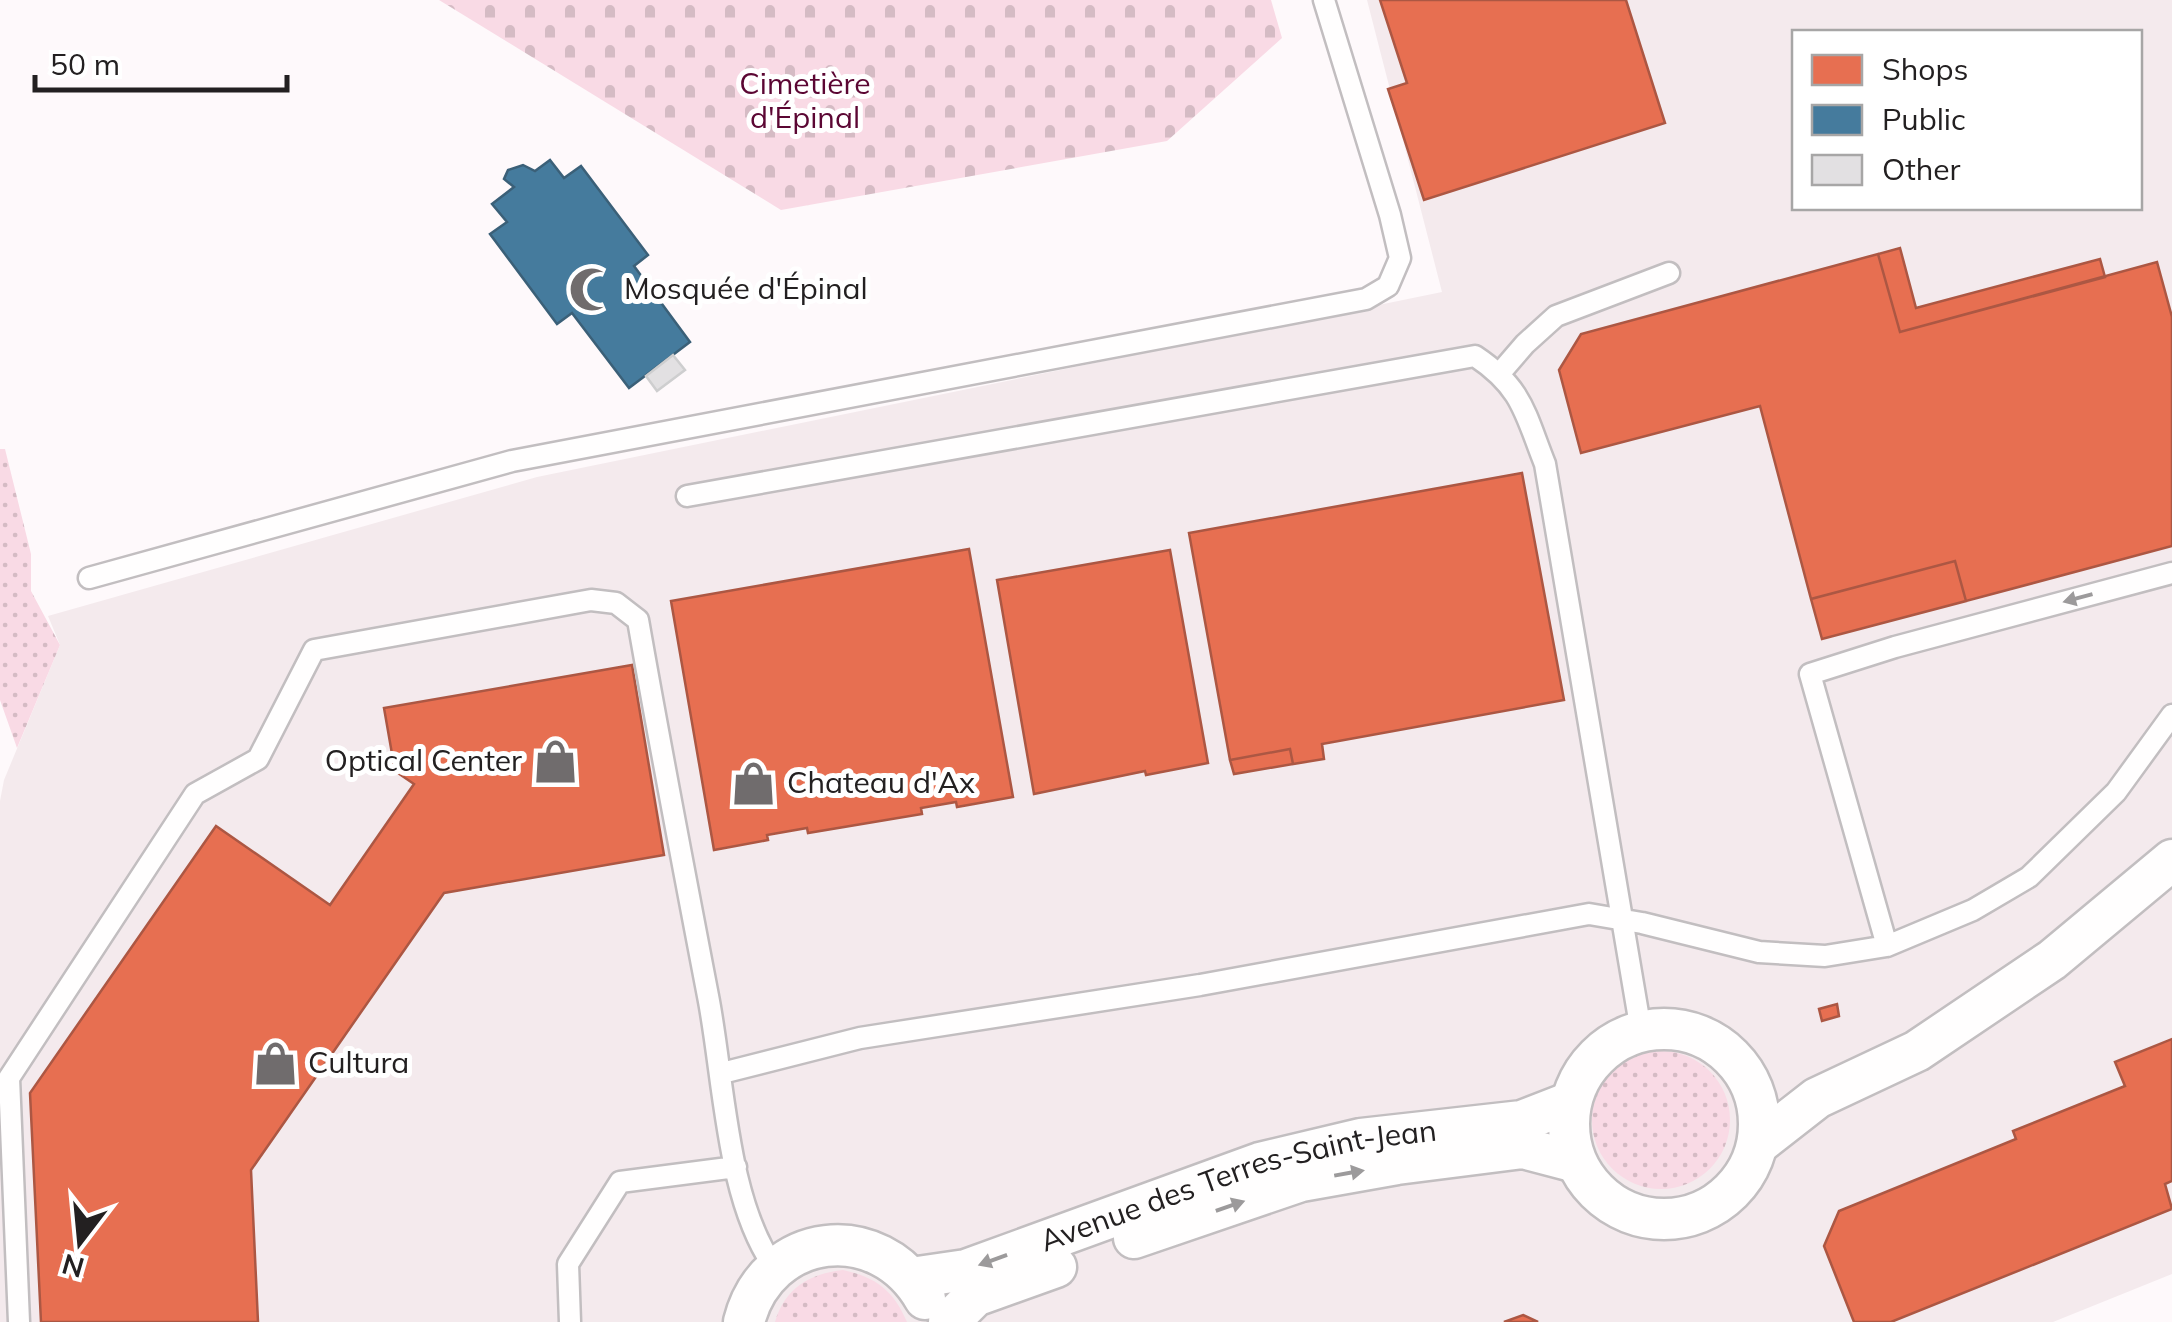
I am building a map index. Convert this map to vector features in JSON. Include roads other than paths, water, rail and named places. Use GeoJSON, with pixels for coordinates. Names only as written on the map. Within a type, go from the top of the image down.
{"type":"FeatureCollection","features":[{"type":"Feature","properties":{"kind":"street"},"geometry":{"type":"LineString","coordinates":[[1758,1144],[1817,1098],[1917,1051],[2052,960],[2171,863]]}},
{"type":"Feature","properties":{"kind":"street"},"geometry":{"type":"LineString","coordinates":[[1668,1028],[1707,1040],[1739,1064],[1752,1088],[1760,1116],[1758,1144],[1741,1181],[1723,1200],[1701,1212],[1676,1219],[1651,1218],[1620,1209],[1594,1189],[1576,1162],[1570,1142],[1571,1102],[1580,1078],[1596,1057],[1616,1041],[1641,1031],[1668,1028]]}},
{"type":"Feature","properties":{"kind":"street"},"geometry":{"type":"LineString","coordinates":[[1752,1088],[1817,1098]]}},
{"type":"Feature","properties":{"kind":"street","name":"Avenue des Terres-Saint-Jean"},"geometry":{"type":"LineString","coordinates":[[912,1278],[966,1270],[1260,1162],[1361,1139],[1522,1121],[1571,1102]]}},
{"type":"Feature","properties":{"kind":"street","name":"Avenue des Terres-Saint-Jean"},"geometry":{"type":"LineString","coordinates":[[949,1322],[975,1296],[1301,1181],[1431,1158],[1523,1148],[1576,1162]]}},
{"type":"Feature","properties":{"kind":"street"},"geometry":{"type":"LineString","coordinates":[[744,1322],[755,1290],[775,1268],[801,1252],[830,1245],[860,1247],[888,1258],[912,1278],[924,1297],[932,1322]]}},
{"type":"Feature","properties":{"kind":"lane"},"geometry":{"type":"LineString","coordinates":[[89,578],[512,461],[1366,299],[1388,286],[1400,258],[1324,0]]}},
{"type":"Feature","properties":{"kind":"lane"},"geometry":{"type":"LineString","coordinates":[[1500,373],[1556,316],[1668,274]]}},
{"type":"Feature","properties":{"kind":"lane"},"geometry":{"type":"LineString","coordinates":[[688,496],[1475,356],[1500,373],[1518,393],[1545,464],[1641,1031]]}},
{"type":"Feature","properties":{"kind":"lane"},"geometry":{"type":"LineString","coordinates":[[1887,946],[1810,674],[1895,647],[2172,573]]}},
{"type":"Feature","properties":{"kind":"lane"},"geometry":{"type":"LineString","coordinates":[[19,1322],[9,1078],[196,794],[258,759],[314,650],[591,600],[616,603],[638,620],[736,1167],[746,1210],[775,1268]]}},
{"type":"Feature","properties":{"kind":"lane"},"geometry":{"type":"LineString","coordinates":[[722,1073],[860,1038],[1200,985],[1589,914],[1759,952],[1825,956],[1887,946],[1973,910],[2028,877],[2116,792],[2172,715]]}},
{"type":"Feature","properties":{"kind":"lane"},"geometry":{"type":"LineString","coordinates":[[570,1322],[568,1264],[620,1182],[736,1167]]}},
{"type":"Feature","properties":{"kind":"place","name":"Mosquée d'Épinal"},"geometry":{"type":"Point","coordinates":[591,289]}},
{"type":"Feature","properties":{"kind":"place","name":"Optical Center"},"geometry":{"type":"Point","coordinates":[555,761]}},
{"type":"Feature","properties":{"kind":"place","name":"Chateau d'Ax"},"geometry":{"type":"Point","coordinates":[754,783]}},
{"type":"Feature","properties":{"kind":"place","name":"Cultura"},"geometry":{"type":"Point","coordinates":[275,1063]}},
{"type":"Feature","properties":{"kind":"park label","name":"Cimetière d'Épinal"},"geometry":{"type":"Point","coordinates":[805,101]}}]}
